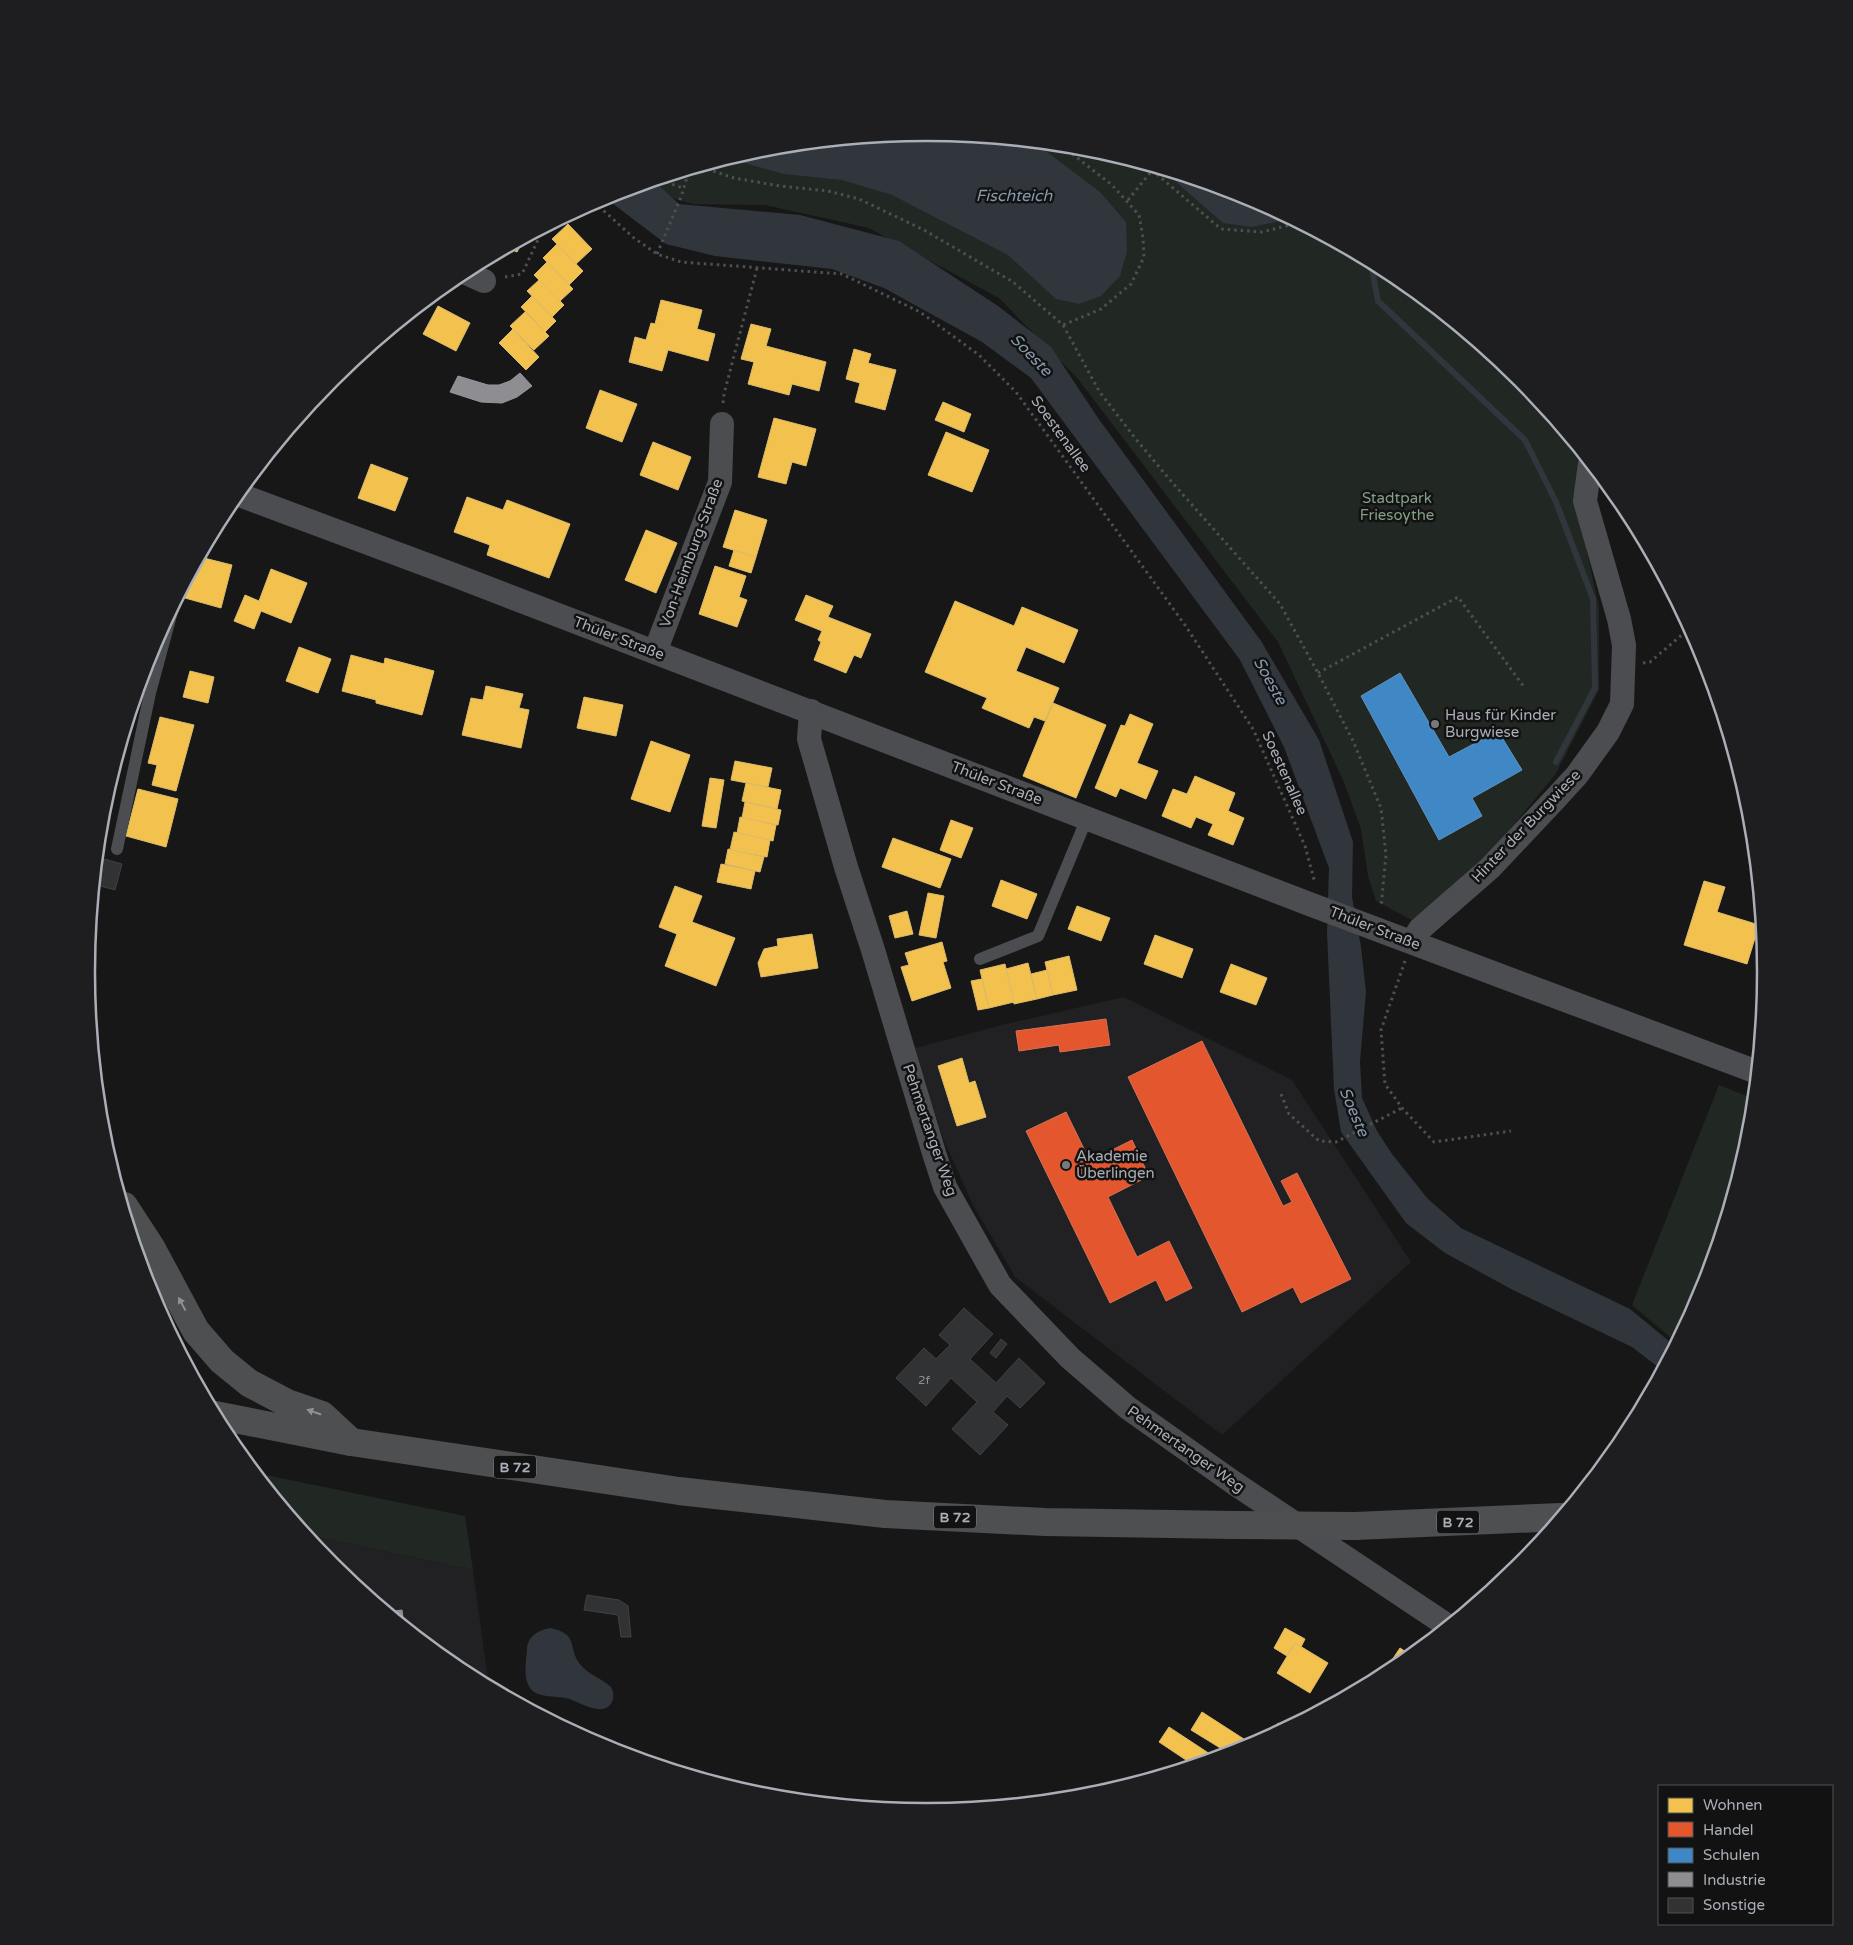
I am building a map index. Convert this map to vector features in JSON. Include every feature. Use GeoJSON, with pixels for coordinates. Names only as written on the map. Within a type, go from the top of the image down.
{"type":"FeatureCollection","features":[{"type":"Feature","properties":{"kind":"highway"},"geometry":{"type":"LineString","coordinates":[[133,1219],[152,1249],[196,1331],[222,1361],[249,1383],[287,1403],[322,1415],[351,1442]]}},
{"type":"Feature","properties":{"kind":"highway","name":"B 72"},"geometry":{"type":"LineString","coordinates":[[224,1417],[351,1442],[679,1491],[885,1514],[1045,1522],[1355,1526],[1555,1517]]}},
{"type":"Feature","properties":{"kind":"street","name":"Von-Heimburg-Straße"},"geometry":{"type":"LineString","coordinates":[[655,652],[720,482],[722,424]]}},
{"type":"Feature","properties":{"kind":"street","name":"Hinter der Burgwiese"},"geometry":{"type":"LineString","coordinates":[[1412,942],[1420,929],[1490,868],[1577,775],[1608,732],[1622,704],[1624,645],[1619,619],[1585,501],[1589,470]]}},
{"type":"Feature","properties":{"kind":"street","name":"Thüler Straße"},"geometry":{"type":"LineString","coordinates":[[245,497],[1319,907],[1375,920],[1412,942],[1752,1070]]}},
{"type":"Feature","properties":{"kind":"street","name":"Pehmertanger Weg"},"geometry":{"type":"LineString","coordinates":[[811,712],[809,739],[846,867],[937,1162],[946,1187],[1000,1285],[1070,1358],[1128,1408],[1234,1484],[1444,1623]]}},
{"type":"Feature","properties":{"kind":"lane"},"geometry":{"type":"LineString","coordinates":[[117,849],[150,693],[164,641]]}},
{"type":"Feature","properties":{"kind":"lane"},"geometry":{"type":"LineString","coordinates":[[980,959],[1038,936],[1087,818]]}},
{"type":"Feature","properties":{"kind":"path"},"geometry":{"type":"LineString","coordinates":[[1063,325],[1101,309],[1131,284],[1144,257],[1139,215],[1128,200],[1112,184],[1073,154]]}},
{"type":"Feature","properties":{"kind":"path"},"geometry":{"type":"LineString","coordinates":[[709,170],[734,178],[780,186],[828,191],[859,199],[924,230],[1013,282],[1063,325],[1099,391],[1164,473],[1280,604],[1318,672],[1353,741],[1381,808],[1386,855],[1375,920]]}},
{"type":"Feature","properties":{"kind":"path"},"geometry":{"type":"LineString","coordinates":[[1128,200],[1151,172]]}},
{"type":"Feature","properties":{"kind":"path"},"geometry":{"type":"LineString","coordinates":[[1159,174],[1221,229],[1262,232],[1290,225]]}},
{"type":"Feature","properties":{"kind":"path"},"geometry":{"type":"LineString","coordinates":[[657,254],[687,176]]}},
{"type":"Feature","properties":{"kind":"path"},"geometry":{"type":"LineString","coordinates":[[667,182],[683,188]]}},
{"type":"Feature","properties":{"kind":"path","name":"Soestenallee"},"geometry":{"type":"LineString","coordinates":[[600,208],[634,238],[657,254],[682,262],[842,274],[920,312],[979,354],[1016,392],[1185,625],[1254,730],[1305,846],[1319,907]]}},
{"type":"Feature","properties":{"kind":"path"},"geometry":{"type":"LineString","coordinates":[[474,276],[522,274],[539,237]]}},
{"type":"Feature","properties":{"kind":"path"},"geometry":{"type":"LineString","coordinates":[[722,424],[724,394],[757,268]]}},
{"type":"Feature","properties":{"kind":"path"},"geometry":{"type":"LineString","coordinates":[[1318,672],[1458,597],[1524,687]]}},
{"type":"Feature","properties":{"kind":"path"},"geometry":{"type":"LineString","coordinates":[[1623,668],[1650,662],[1685,632]]}},
{"type":"Feature","properties":{"kind":"path"},"geometry":{"type":"LineString","coordinates":[[1412,942],[1381,1030],[1385,1084],[1402,1108],[1434,1142],[1511,1131]]}},
{"type":"Feature","properties":{"kind":"path"},"geometry":{"type":"LineString","coordinates":[[1281,1094],[1288,1114],[1319,1141],[1336,1142],[1402,1108]]}},
{"type":"Feature","properties":{"kind":"shaded area"},"geometry":{"type":"Polygon","coordinates":[[[1124,997],[1292,1080],[1411,1262],[1222,1435],[1015,1277],[972,1203],[942,1136],[915,1048],[1006,1024],[1124,997]]]}},
{"type":"Feature","properties":{"kind":"shaded area"},"geometry":{"type":"Polygon","coordinates":[[[316,1536],[473,1570],[488,1678],[420,1632],[378,1598],[316,1536]]]}},
{"type":"Feature","properties":{"kind":"green space","name":"Stadtpark Friesoythe"},"geometry":{"type":"Polygon","coordinates":[[[926,141],[981,143],[1035,148],[1089,157],[1142,169],[1194,185],[1245,204],[1342,252],[1388,281],[1433,313],[1475,347],[1552,424],[1578,456],[1577,506],[1599,607],[1599,690],[1555,775],[1481,864],[1412,920],[1376,901],[1368,876],[1361,829],[1343,780],[1278,642],[1078,379],[999,298],[869,228],[765,205],[693,204],[646,191],[659,185],[711,169],[764,157],[818,148],[926,141]]]}},
{"type":"Feature","properties":{"kind":"green space"},"geometry":{"type":"Polygon","coordinates":[[[1719,1085],[1748,1097],[1730,1188],[1714,1240],[1695,1291],[1672,1339],[1632,1305],[1719,1085]]]}},
{"type":"Feature","properties":{"kind":"green space"},"geometry":{"type":"Polygon","coordinates":[[[264,1475],[465,1516],[473,1570],[316,1536],[301,1521],[264,1475]]]}},
{"type":"Feature","properties":{"kind":"water","name":"Fischteich"},"geometry":{"type":"Polygon","coordinates":[[[926,141],[981,143],[1044,149],[1100,192],[1126,222],[1127,251],[1120,276],[1101,296],[1079,304],[1056,299],[1008,255],[892,195],[842,180],[784,174],[741,162],[818,148],[872,143],[926,141]]]}},
{"type":"Feature","properties":{"kind":"water"},"geometry":{"type":"Polygon","coordinates":[[[1172,178],[1245,204],[1281,221],[1252,227],[1223,223],[1172,178]]]}},
{"type":"Feature","properties":{"kind":"water","name":"Soeste"},"geometry":{"type":"Polygon","coordinates":[[[659,185],[679,204],[800,215],[899,241],[998,306],[1051,347],[1098,418],[1261,641],[1319,740],[1353,842],[1352,897],[1361,947],[1366,992],[1360,1061],[1362,1098],[1377,1131],[1392,1154],[1427,1198],[1461,1228],[1630,1309],[1671,1342],[1658,1367],[1632,1347],[1513,1290],[1445,1253],[1406,1223],[1341,1132],[1334,1089],[1327,933],[1329,868],[1284,747],[1240,660],[1031,378],[982,342],[884,288],[832,269],[715,256],[666,244],[612,203],[659,185]]]}},
{"type":"Feature","properties":{"kind":"water"},"geometry":{"type":"Polygon","coordinates":[[[550,1628],[566,1634],[580,1664],[611,1687],[613,1698],[608,1707],[603,1709],[590,1708],[566,1698],[537,1694],[530,1688],[526,1674],[529,1641],[534,1634],[550,1628]]]}},
{"type":"Feature","properties":{"kind":"building: Wohnen"},"geometry":{"type":"Polygon","coordinates":[[[568,224],[592,249],[576,264],[552,239],[568,224]]]}},
{"type":"Feature","properties":{"kind":"building: Wohnen"},"geometry":{"type":"Polygon","coordinates":[[[557,244],[583,271],[569,285],[543,258],[557,244]]]}},
{"type":"Feature","properties":{"kind":"building: Wohnen"},"geometry":{"type":"Polygon","coordinates":[[[547,262],[573,289],[560,301],[534,275],[547,262]]]}},
{"type":"Feature","properties":{"kind":"building: Wohnen"},"geometry":{"type":"Polygon","coordinates":[[[539,280],[564,305],[552,317],[527,291],[539,280]]]}},
{"type":"Feature","properties":{"kind":"building: Wohnen"},"geometry":{"type":"Polygon","coordinates":[[[532,296],[556,321],[545,332],[521,307],[532,296]]]}},
{"type":"Feature","properties":{"kind":"building: Wohnen"},"geometry":{"type":"Polygon","coordinates":[[[661,300],[702,310],[697,329],[715,334],[708,361],[668,350],[662,371],[629,362],[635,337],[646,340],[651,323],[655,324],[661,300]]]}},
{"type":"Feature","properties":{"kind":"building: Wohnen"},"geometry":{"type":"Polygon","coordinates":[[[438,306],[470,323],[456,351],[423,334],[438,306]]]}},
{"type":"Feature","properties":{"kind":"building: Wohnen"},"geometry":{"type":"Polygon","coordinates":[[[525,312],[549,336],[534,350],[510,326],[525,312]]]}},
{"type":"Feature","properties":{"kind":"building: Wohnen"},"geometry":{"type":"Polygon","coordinates":[[[751,324],[771,329],[766,346],[826,362],[819,391],[792,384],[789,395],[748,384],[754,362],[741,359],[751,324]]]}},
{"type":"Feature","properties":{"kind":"building: Wohnen"},"geometry":{"type":"Polygon","coordinates":[[[513,329],[539,357],[526,370],[499,343],[513,329]]]}},
{"type":"Feature","properties":{"kind":"building: Wohnen"},"geometry":{"type":"Polygon","coordinates":[[[854,349],[871,354],[868,363],[896,370],[885,410],[855,402],[860,383],[846,379],[854,349]]]}},
{"type":"Feature","properties":{"kind":"building: Wohnen"},"geometry":{"type":"Polygon","coordinates":[[[600,390],[637,404],[622,442],[586,428],[600,390]]]}},
{"type":"Feature","properties":{"kind":"building: Wohnen"},"geometry":{"type":"Polygon","coordinates":[[[943,402],[971,414],[964,432],[935,420],[943,402]]]}},
{"type":"Feature","properties":{"kind":"building: Wohnen"},"geometry":{"type":"Polygon","coordinates":[[[774,418],[816,429],[806,466],[792,462],[786,484],[758,477],[774,418]]]}},
{"type":"Feature","properties":{"kind":"building: Wohnen"},"geometry":{"type":"Polygon","coordinates":[[[946,432],[989,450],[972,492],[928,475],[946,432]]]}},
{"type":"Feature","properties":{"kind":"building: Wohnen"},"geometry":{"type":"Polygon","coordinates":[[[653,442],[691,457],[678,490],[640,475],[653,442]]]}},
{"type":"Feature","properties":{"kind":"building: Wohnen"},"geometry":{"type":"Polygon","coordinates":[[[371,464],[408,478],[395,511],[358,498],[371,464]]]}},
{"type":"Feature","properties":{"kind":"building: Wohnen"},"geometry":{"type":"Polygon","coordinates":[[[467,497],[503,510],[507,500],[570,524],[549,578],[487,555],[490,545],[454,532],[467,497]]]}},
{"type":"Feature","properties":{"kind":"building: Wohnen"},"geometry":{"type":"Polygon","coordinates":[[[735,510],[767,520],[756,557],[723,547],[735,510]]]}},
{"type":"Feature","properties":{"kind":"building: Wohnen"},"geometry":{"type":"Polygon","coordinates":[[[646,530],[677,543],[656,593],[625,580],[646,530]]]}},
{"type":"Feature","properties":{"kind":"building: Wohnen"},"geometry":{"type":"Polygon","coordinates":[[[734,550],[756,557],[751,573],[729,566],[734,550]]]}},
{"type":"Feature","properties":{"kind":"building: Wohnen"},"geometry":{"type":"Polygon","coordinates":[[[205,558],[232,565],[221,608],[185,598],[205,558]]]}},
{"type":"Feature","properties":{"kind":"building: Wohnen"},"geometry":{"type":"Polygon","coordinates":[[[715,566],[746,576],[739,597],[747,600],[737,627],[699,614],[715,566]]]}},
{"type":"Feature","properties":{"kind":"building: Wohnen"},"geometry":{"type":"Polygon","coordinates":[[[271,569],[307,583],[291,623],[261,611],[254,629],[234,621],[245,595],[259,601],[271,569]]]}},
{"type":"Feature","properties":{"kind":"building: Wohnen"},"geometry":{"type":"Polygon","coordinates":[[[806,595],[833,606],[828,617],[871,634],[861,658],[854,655],[846,673],[814,660],[821,642],[818,640],[822,631],[795,620],[806,595]]]}},
{"type":"Feature","properties":{"kind":"building: Wohnen"},"geometry":{"type":"Polygon","coordinates":[[[955,601],[1014,626],[1022,607],[1078,630],[1064,663],[1026,647],[1016,671],[1059,688],[1045,721],[1034,717],[1029,728],[982,708],[987,698],[925,672],[955,601]]]}},
{"type":"Feature","properties":{"kind":"building: Wohnen"},"geometry":{"type":"Polygon","coordinates":[[[299,647],[331,659],[318,693],[286,681],[299,647]]]}},
{"type":"Feature","properties":{"kind":"building: Wohnen"},"geometry":{"type":"Polygon","coordinates":[[[351,655],[384,664],[385,658],[434,671],[422,715],[376,703],[376,700],[342,691],[351,655]]]}},
{"type":"Feature","properties":{"kind":"building: Wohnen"},"geometry":{"type":"Polygon","coordinates":[[[190,671],[214,677],[208,703],[183,697],[190,671]]]}},
{"type":"Feature","properties":{"kind":"building: Wohnen"},"geometry":{"type":"Polygon","coordinates":[[[486,686],[523,694],[519,708],[529,710],[521,748],[462,735],[471,698],[483,700],[486,686]]]}},
{"type":"Feature","properties":{"kind":"building: Wohnen"},"geometry":{"type":"Polygon","coordinates":[[[584,697],[623,705],[616,736],[577,728],[584,697]]]}},
{"type":"Feature","properties":{"kind":"building: Wohnen"},"geometry":{"type":"Polygon","coordinates":[[[1053,703],[1106,725],[1076,798],[1023,776],[1053,703]]]}},
{"type":"Feature","properties":{"kind":"building: Wohnen"},"geometry":{"type":"Polygon","coordinates":[[[1130,714],[1153,724],[1137,763],[1158,771],[1146,799],[1120,788],[1116,797],[1095,788],[1121,725],[1125,726],[1130,714]]]}},
{"type":"Feature","properties":{"kind":"building: Wohnen"},"geometry":{"type":"Polygon","coordinates":[[[160,717],[194,725],[176,791],[152,785],[157,765],[148,763],[160,717]]]}},
{"type":"Feature","properties":{"kind":"building: Wohnen"},"geometry":{"type":"Polygon","coordinates":[[[651,741],[690,755],[670,812],[631,799],[651,741]]]}},
{"type":"Feature","properties":{"kind":"building: Wohnen"},"geometry":{"type":"Polygon","coordinates":[[[735,761],[772,768],[768,787],[731,780],[735,761]]]}},
{"type":"Feature","properties":{"kind":"building: Wohnen"},"geometry":{"type":"Polygon","coordinates":[[[1195,776],[1235,793],[1228,811],[1244,818],[1233,845],[1208,835],[1213,824],[1196,817],[1191,828],[1162,816],[1173,789],[1187,794],[1195,776]]]}},
{"type":"Feature","properties":{"kind":"building: Wohnen"},"geometry":{"type":"Polygon","coordinates":[[[710,778],[724,780],[716,828],[702,826],[710,778]]]}},
{"type":"Feature","properties":{"kind":"building: Wohnen"},"geometry":{"type":"Polygon","coordinates":[[[746,783],[781,790],[777,809],[742,801],[746,783]]]}},
{"type":"Feature","properties":{"kind":"building: Wohnen"},"geometry":{"type":"Polygon","coordinates":[[[138,789],[178,799],[166,847],[126,836],[138,789]]]}},
{"type":"Feature","properties":{"kind":"building: Wohnen"},"geometry":{"type":"Polygon","coordinates":[[[745,802],[781,810],[778,825],[742,818],[745,802]]]}},
{"type":"Feature","properties":{"kind":"building: Wohnen"},"geometry":{"type":"Polygon","coordinates":[[[740,817],[776,825],[773,841],[737,833],[740,817]]]}},
{"type":"Feature","properties":{"kind":"building: Wohnen"},"geometry":{"type":"Polygon","coordinates":[[[951,820],[973,828],[961,858],[940,850],[951,820]]]}},
{"type":"Feature","properties":{"kind":"building: Wohnen"},"geometry":{"type":"Polygon","coordinates":[[[734,832],[770,840],[767,857],[730,850],[734,832]]]}},
{"type":"Feature","properties":{"kind":"building: Wohnen"},"geometry":{"type":"Polygon","coordinates":[[[893,838],[951,859],[940,888],[882,867],[893,838]]]}},
{"type":"Feature","properties":{"kind":"building: Wohnen"},"geometry":{"type":"Polygon","coordinates":[[[728,849],[764,857],[760,872],[725,864],[728,849]]]}},
{"type":"Feature","properties":{"kind":"building: Wohnen"},"geometry":{"type":"Polygon","coordinates":[[[721,864],[755,871],[751,889],[717,882],[721,864]]]}},
{"type":"Feature","properties":{"kind":"building: Wohnen"},"geometry":{"type":"Polygon","coordinates":[[[1001,880],[1037,894],[1027,919],[992,906],[1001,880]]]}},
{"type":"Feature","properties":{"kind":"building: Wohnen"},"geometry":{"type":"Polygon","coordinates":[[[1704,881],[1725,887],[1717,912],[1756,924],[1757,933],[1747,964],[1684,945],[1704,881]]]}},
{"type":"Feature","properties":{"kind":"building: Wohnen"},"geometry":{"type":"Polygon","coordinates":[[[675,886],[702,896],[692,922],[735,938],[716,986],[665,966],[677,934],[659,927],[675,886]]]}},
{"type":"Feature","properties":{"kind":"building: Wohnen"},"geometry":{"type":"Polygon","coordinates":[[[928,893],[944,896],[936,938],[919,935],[928,893]]]}},
{"type":"Feature","properties":{"kind":"building: Wohnen"},"geometry":{"type":"Polygon","coordinates":[[[1077,906],[1110,918],[1101,941],[1068,929],[1077,906]]]}},
{"type":"Feature","properties":{"kind":"building: Wohnen"},"geometry":{"type":"Polygon","coordinates":[[[907,911],[913,934],[895,938],[889,916],[907,911]]]}},
{"type":"Feature","properties":{"kind":"building: Wohnen"},"geometry":{"type":"Polygon","coordinates":[[[812,934],[818,968],[761,977],[758,963],[764,949],[778,946],[777,939],[812,934]]]}},
{"type":"Feature","properties":{"kind":"building: Wohnen"},"geometry":{"type":"Polygon","coordinates":[[[1155,935],[1193,949],[1182,978],[1144,964],[1155,935]]]}},
{"type":"Feature","properties":{"kind":"building: Wohnen"},"geometry":{"type":"Polygon","coordinates":[[[942,942],[947,961],[943,962],[951,988],[912,1001],[901,967],[909,965],[905,953],[942,942]]]}},
{"type":"Feature","properties":{"kind":"building: Wohnen"},"geometry":{"type":"Polygon","coordinates":[[[1069,956],[1077,990],[1053,995],[1045,962],[1069,956]]]}},
{"type":"Feature","properties":{"kind":"building: Wohnen"},"geometry":{"type":"Polygon","coordinates":[[[1028,963],[1037,999],[1014,1004],[1006,969],[1028,963]]]}},
{"type":"Feature","properties":{"kind":"building: Wohnen"},"geometry":{"type":"Polygon","coordinates":[[[1005,964],[1014,1002],[989,1008],[980,970],[1005,964]]]}},
{"type":"Feature","properties":{"kind":"building: Wohnen"},"geometry":{"type":"Polygon","coordinates":[[[1231,964],[1267,978],[1256,1005],[1220,992],[1231,964]]]}},
{"type":"Feature","properties":{"kind":"building: Wohnen"},"geometry":{"type":"Polygon","coordinates":[[[1047,970],[1053,995],[1037,999],[1031,974],[1047,970]]]}},
{"type":"Feature","properties":{"kind":"building: Wohnen"},"geometry":{"type":"Polygon","coordinates":[[[982,979],[989,1008],[978,1010],[971,981],[982,979]]]}},
{"type":"Feature","properties":{"kind":"building: Wohnen"},"geometry":{"type":"Polygon","coordinates":[[[962,1058],[969,1083],[975,1081],[986,1117],[957,1126],[938,1066],[962,1058]]]}},
{"type":"Feature","properties":{"kind":"building: Wohnen"},"geometry":{"type":"Polygon","coordinates":[[[1285,1628],[1305,1639],[1301,1647],[1295,1643],[1287,1656],[1274,1648],[1285,1628]]]}},
{"type":"Feature","properties":{"kind":"building: Wohnen"},"geometry":{"type":"Polygon","coordinates":[[[1295,1643],[1328,1663],[1310,1693],[1277,1673],[1295,1643]]]}},
{"type":"Feature","properties":{"kind":"building: Wohnen"},"geometry":{"type":"Polygon","coordinates":[[[1400,1648],[1405,1652],[1391,1662],[1400,1648]]]}},
{"type":"Feature","properties":{"kind":"building: Wohnen"},"geometry":{"type":"Polygon","coordinates":[[[1202,1712],[1246,1740],[1222,1749],[1191,1730],[1202,1712]]]}},
{"type":"Feature","properties":{"kind":"building: Wohnen"},"geometry":{"type":"Polygon","coordinates":[[[1169,1727],[1210,1754],[1189,1762],[1159,1742],[1169,1727]]]}},
{"type":"Feature","properties":{"kind":"building: Handel"},"geometry":{"type":"Polygon","coordinates":[[[1106,1019],[1110,1045],[1060,1052],[1059,1045],[1019,1051],[1016,1031],[1106,1019]]]}},
{"type":"Feature","properties":{"kind":"building: Handel"},"geometry":{"type":"Polygon","coordinates":[[[1202,1041],[1283,1206],[1292,1202],[1281,1181],[1297,1173],[1351,1279],[1301,1303],[1293,1287],[1242,1312],[1128,1077],[1202,1041]]]}},
{"type":"Feature","properties":{"kind":"building: Handel"},"geometry":{"type":"Polygon","coordinates":[[[1066,1112],[1090,1161],[1132,1140],[1149,1176],[1108,1197],[1137,1257],[1169,1241],[1192,1288],[1166,1301],[1156,1280],[1110,1303],[1026,1131],[1066,1112]]]}},
{"type":"Feature","properties":{"kind":"building: Schulen"},"geometry":{"type":"Polygon","coordinates":[[[1400,673],[1449,757],[1498,731],[1522,770],[1472,798],[1482,816],[1439,840],[1361,696],[1400,673]]]}},
{"type":"Feature","properties":{"kind":"building: Industrie"},"geometry":{"type":"Polygon","coordinates":[[[520,373],[532,386],[517,397],[502,403],[481,402],[450,392],[458,376],[488,385],[499,385],[510,381],[520,373]]]}},
{"type":"Feature","properties":{"kind":"building: Industrie"},"geometry":{"type":"Polygon","coordinates":[[[402,1610],[403,1618],[394,1611],[402,1610]]]}},
{"type":"Feature","properties":{"kind":"building: Sonstige"},"geometry":{"type":"Polygon","coordinates":[[[104,859],[122,864],[115,890],[100,886],[104,859]]]}},
{"type":"Feature","properties":{"kind":"building: Sonstige"},"geometry":{"type":"Polygon","coordinates":[[[964,1308],[993,1334],[970,1359],[996,1383],[1019,1358],[1045,1383],[1020,1408],[1007,1396],[993,1412],[1008,1425],[980,1455],[952,1429],[977,1402],[951,1378],[926,1406],[896,1378],[924,1348],[936,1359],[950,1345],[939,1335],[964,1308]]]}},
{"type":"Feature","properties":{"kind":"building: Sonstige"},"geometry":{"type":"Polygon","coordinates":[[[1001,1339],[1007,1344],[996,1358],[990,1353],[1001,1339]]]}},
{"type":"Feature","properties":{"kind":"building: Sonstige"},"geometry":{"type":"Polygon","coordinates":[[[587,1595],[619,1600],[628,1606],[631,1637],[621,1637],[618,1615],[584,1610],[587,1595]]]}},
{"type":"Feature","properties":{"kind":"waterway"},"geometry":{"type":"LineString","coordinates":[[1372,271],[1378,301],[1525,440],[1556,502],[1593,599],[1595,688],[1556,762]]}},
{"type":"Feature","properties":{"kind":"place","name":"Haus für Kinder Burgwiese"},"geometry":{"type":"Point","coordinates":[1435,724]}},
{"type":"Feature","properties":{"kind":"place","name":"Akademie Überlingen"},"geometry":{"type":"Point","coordinates":[1066,1165]}}]}
